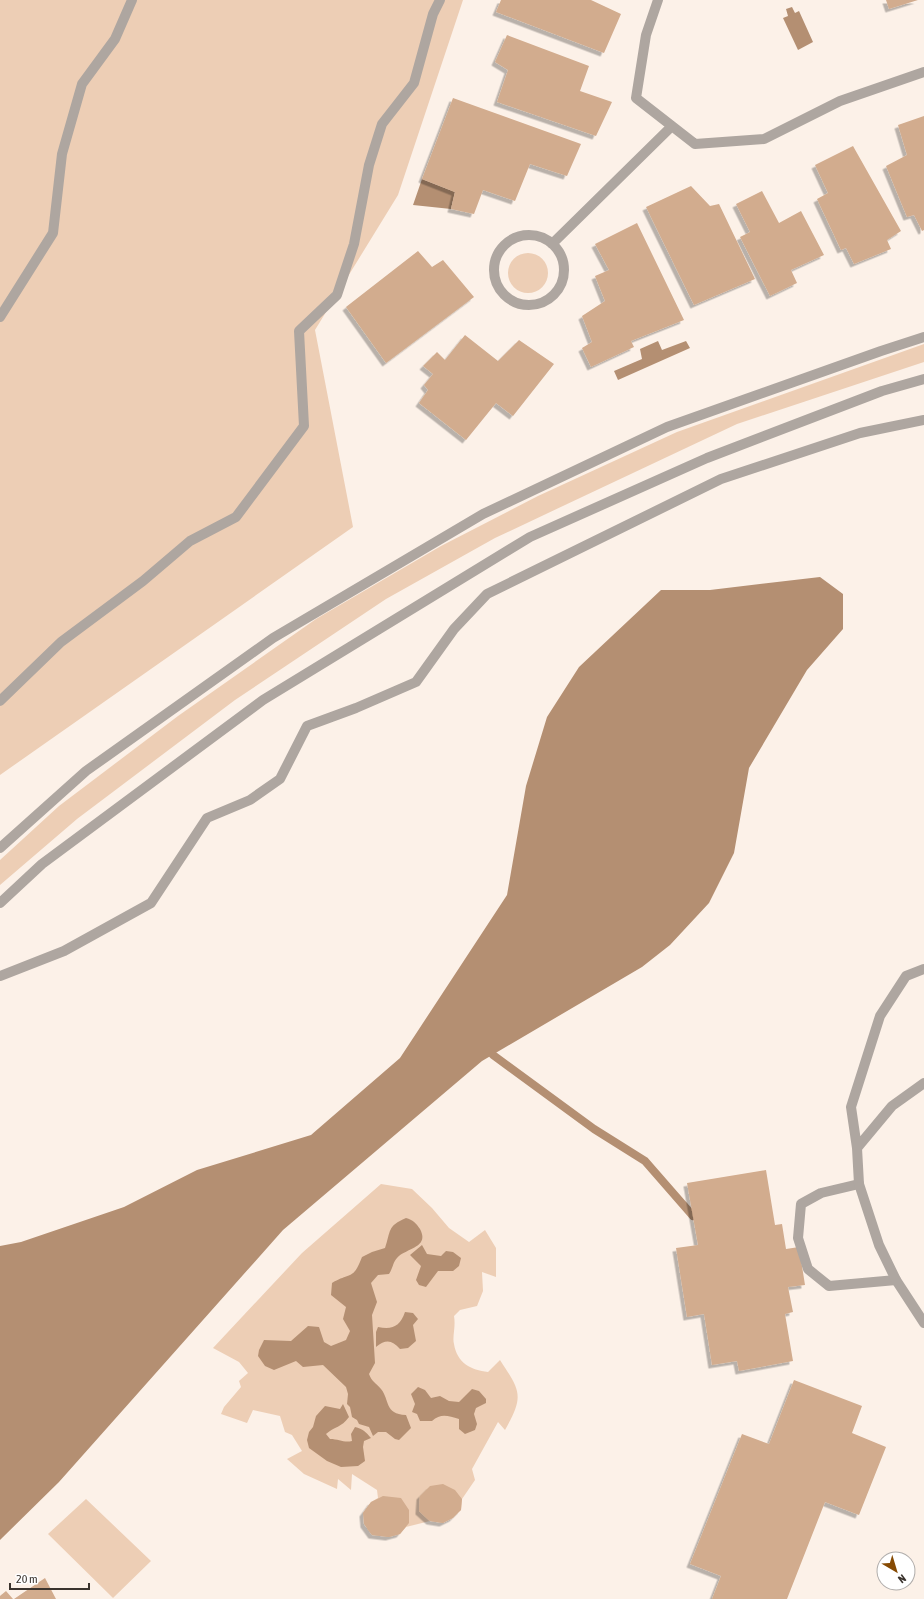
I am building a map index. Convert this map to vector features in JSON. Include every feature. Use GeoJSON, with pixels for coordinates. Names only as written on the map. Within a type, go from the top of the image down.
{"type":"FeatureCollection","features":[{"type":"Feature","properties":{"kind":"street"},"geometry":{"type":"LineString","coordinates":[[0,317],[53,233],[62,154],[82,84],[115,39],[132,0]]}},
{"type":"Feature","properties":{"kind":"street"},"geometry":{"type":"LineString","coordinates":[[0,701],[61,642],[143,582],[190,541],[236,517],[304,426],[298,331],[336,295],[354,244],[369,165],[382,124],[414,83],[433,14],[440,0]]}},
{"type":"Feature","properties":{"kind":"street"},"geometry":{"type":"LineString","coordinates":[[658,0],[646,35],[636,98],[695,144],[764,139],[840,101],[924,72]]}},
{"type":"Feature","properties":{"kind":"street"},"geometry":{"type":"LineString","coordinates":[[552,244],[672,126]]}},
{"type":"Feature","properties":{"kind":"street"},"geometry":{"type":"LineString","coordinates":[[528,235],[541,237],[552,244],[560,253],[564,264],[564,276],[560,288],[552,297],[542,303],[531,306],[520,305],[510,301],[497,288],[493,270],[496,256],[503,245],[514,238],[528,235]]}},
{"type":"Feature","properties":{"kind":"street"},"geometry":{"type":"LineString","coordinates":[[0,848],[86,772],[273,638],[483,514],[667,427],[924,337]]}},
{"type":"Feature","properties":{"kind":"street"},"geometry":{"type":"LineString","coordinates":[[0,903],[42,864],[263,700],[530,537],[707,458],[882,392],[924,379]]}},
{"type":"Feature","properties":{"kind":"street"},"geometry":{"type":"LineString","coordinates":[[0,976],[64,951],[152,903],[207,818],[250,800],[280,779],[307,726],[356,708],[416,682],[454,629],[487,594],[721,480],[860,433],[924,420]]}},
{"type":"Feature","properties":{"kind":"street"},"geometry":{"type":"LineString","coordinates":[[924,969],[906,976],[880,1016],[851,1107],[857,1148],[859,1184],[879,1245],[896,1280],[924,1323]]}},
{"type":"Feature","properties":{"kind":"street"},"geometry":{"type":"LineString","coordinates":[[857,1148],[892,1106],[924,1083]]}},
{"type":"Feature","properties":{"kind":"street"},"geometry":{"type":"LineString","coordinates":[[859,1184],[821,1193],[801,1204],[798,1238],[808,1269],[829,1286],[896,1280]]}},
{"type":"Feature","properties":{"kind":"shaded area"},"geometry":{"type":"Polygon","coordinates":[[[0,0],[463,0],[398,195],[315,330],[353,527],[0,775],[0,0]]]}},
{"type":"Feature","properties":{"kind":"shaded area"},"geometry":{"type":"Polygon","coordinates":[[[792,7],[795,13],[799,11],[813,42],[798,50],[783,18],[788,16],[786,9],[792,7]]]}},
{"type":"Feature","properties":{"kind":"shaded area"},"geometry":{"type":"Polygon","coordinates":[[[422,179],[455,192],[451,209],[413,205],[422,179]]]}},
{"type":"Feature","properties":{"kind":"shaded area"},"geometry":{"type":"Polygon","coordinates":[[[528,253],[542,259],[548,273],[542,287],[528,293],[514,287],[508,273],[514,259],[528,253]]]}},
{"type":"Feature","properties":{"kind":"shaded area"},"geometry":{"type":"Polygon","coordinates":[[[658,341],[662,350],[686,341],[690,348],[618,380],[614,371],[642,359],[640,349],[658,341]]]}},
{"type":"Feature","properties":{"kind":"shaded area"},"geometry":{"type":"Polygon","coordinates":[[[924,344],[924,362],[737,424],[495,538],[386,599],[235,700],[77,819],[0,885],[0,860],[59,806],[178,716],[316,619],[441,546],[538,496],[677,432],[924,344]]]}},
{"type":"Feature","properties":{"kind":"shaded area"},"geometry":{"type":"Polygon","coordinates":[[[820,577],[843,594],[843,629],[807,670],[749,768],[734,853],[709,903],[670,945],[642,967],[482,1061],[283,1230],[59,1482],[0,1540],[0,1246],[21,1242],[124,1207],[197,1170],[311,1135],[400,1058],[507,895],[526,786],[547,717],[579,667],[661,590],[710,590],[820,577]]]}},
{"type":"Feature","properties":{"kind":"shaded area"},"geometry":{"type":"Polygon","coordinates":[[[381,1184],[412,1189],[432,1208],[449,1228],[469,1242],[485,1230],[496,1248],[496,1277],[482,1272],[483,1291],[477,1306],[460,1310],[454,1316],[454,1344],[458,1356],[462,1361],[476,1369],[488,1372],[500,1360],[516,1387],[518,1394],[515,1409],[505,1430],[498,1422],[472,1469],[475,1480],[462,1499],[461,1510],[443,1523],[430,1521],[406,1527],[400,1534],[389,1537],[372,1535],[367,1529],[363,1513],[371,1502],[378,1498],[377,1490],[352,1474],[351,1490],[338,1479],[337,1489],[304,1474],[287,1459],[302,1451],[292,1435],[285,1432],[280,1416],[253,1410],[247,1423],[221,1414],[224,1407],[241,1387],[239,1381],[248,1373],[239,1362],[213,1348],[302,1253],[381,1184]]]}},
{"type":"Feature","properties":{"kind":"shaded area"},"geometry":{"type":"Polygon","coordinates":[[[406,1218],[416,1223],[419,1227],[422,1240],[416,1247],[397,1258],[389,1274],[378,1275],[371,1283],[377,1302],[372,1315],[375,1363],[369,1374],[384,1393],[391,1409],[399,1414],[406,1415],[411,1428],[399,1440],[395,1439],[386,1432],[378,1432],[373,1436],[369,1427],[359,1424],[357,1420],[352,1417],[350,1407],[347,1404],[348,1394],[346,1387],[323,1365],[303,1367],[296,1361],[274,1370],[265,1366],[258,1356],[264,1340],[291,1341],[308,1326],[319,1327],[324,1342],[331,1346],[346,1340],[350,1331],[343,1319],[346,1307],[331,1295],[332,1283],[353,1273],[359,1265],[362,1257],[385,1248],[389,1233],[393,1227],[406,1218]]]}},
{"type":"Feature","properties":{"kind":"shaded area"},"geometry":{"type":"Polygon","coordinates":[[[422,1245],[427,1254],[441,1256],[446,1251],[453,1252],[461,1258],[459,1266],[453,1271],[438,1271],[426,1287],[419,1285],[416,1280],[421,1266],[410,1255],[422,1245]]]}},
{"type":"Feature","properties":{"kind":"shaded area"},"geometry":{"type":"Polygon","coordinates":[[[405,1312],[413,1313],[418,1319],[413,1325],[416,1341],[408,1348],[400,1349],[392,1342],[386,1342],[376,1347],[376,1332],[378,1327],[388,1328],[395,1326],[401,1321],[405,1312]]]}},
{"type":"Feature","properties":{"kind":"shaded area"},"geometry":{"type":"Polygon","coordinates":[[[418,1387],[425,1390],[431,1398],[440,1396],[449,1401],[459,1402],[472,1389],[479,1391],[486,1399],[486,1403],[476,1408],[474,1414],[477,1424],[475,1430],[465,1434],[459,1429],[459,1419],[448,1416],[438,1417],[432,1421],[420,1421],[417,1414],[412,1412],[415,1404],[411,1394],[418,1387]]]}},
{"type":"Feature","properties":{"kind":"shaded area"},"geometry":{"type":"Polygon","coordinates":[[[343,1404],[349,1417],[341,1425],[326,1434],[330,1439],[346,1442],[352,1441],[351,1434],[355,1427],[368,1434],[371,1438],[364,1441],[363,1447],[365,1461],[358,1466],[341,1467],[327,1461],[309,1448],[307,1440],[316,1416],[325,1406],[340,1409],[343,1404]]]}},
{"type":"Feature","properties":{"kind":"shaded area"},"geometry":{"type":"Polygon","coordinates":[[[86,1499],[151,1561],[113,1598],[48,1534],[86,1499]]]}},
{"type":"Feature","properties":{"kind":"building"},"geometry":{"type":"Polygon","coordinates":[[[501,0],[591,0],[621,14],[604,53],[496,12],[501,0]]]}},
{"type":"Feature","properties":{"kind":"building"},"geometry":{"type":"Polygon","coordinates":[[[886,0],[918,0],[889,9],[886,0]]]}},
{"type":"Feature","properties":{"kind":"building"},"geometry":{"type":"Polygon","coordinates":[[[507,35],[589,66],[580,91],[612,102],[596,136],[497,102],[508,70],[495,62],[507,35]]]}},
{"type":"Feature","properties":{"kind":"building"},"geometry":{"type":"Polygon","coordinates":[[[453,98],[581,144],[567,176],[530,164],[515,201],[483,190],[474,214],[451,209],[455,192],[422,179],[453,98]]]}},
{"type":"Feature","properties":{"kind":"building"},"geometry":{"type":"Polygon","coordinates":[[[924,116],[924,230],[922,231],[914,215],[907,217],[886,166],[907,155],[898,125],[924,116]]]}},
{"type":"Feature","properties":{"kind":"building"},"geometry":{"type":"Polygon","coordinates":[[[853,146],[901,231],[887,240],[891,249],[854,264],[846,248],[841,250],[817,199],[828,193],[815,165],[853,146]]]}},
{"type":"Feature","properties":{"kind":"building"},"geometry":{"type":"Polygon","coordinates":[[[691,186],[710,206],[719,204],[755,279],[694,305],[646,207],[691,186]]]}},
{"type":"Feature","properties":{"kind":"building"},"geometry":{"type":"Polygon","coordinates":[[[762,191],[779,223],[801,211],[824,255],[791,270],[797,283],[770,296],[740,237],[750,232],[736,204],[762,191]]]}},
{"type":"Feature","properties":{"kind":"building"},"geometry":{"type":"Polygon","coordinates":[[[637,223],[684,320],[631,341],[634,347],[591,367],[582,348],[592,342],[582,316],[605,301],[595,276],[609,270],[595,244],[637,223]]]}},
{"type":"Feature","properties":{"kind":"building"},"geometry":{"type":"Polygon","coordinates":[[[418,251],[432,267],[443,260],[474,297],[386,363],[346,307],[418,251]]]}},
{"type":"Feature","properties":{"kind":"building"},"geometry":{"type":"Polygon","coordinates":[[[465,335],[498,361],[519,340],[554,364],[513,416],[496,403],[466,440],[419,403],[428,390],[424,385],[433,374],[423,366],[437,352],[445,360],[465,335]]]}},
{"type":"Feature","properties":{"kind":"building"},"geometry":{"type":"Polygon","coordinates":[[[766,1170],[775,1225],[782,1224],[786,1249],[799,1247],[805,1285],[788,1287],[793,1312],[785,1314],[793,1361],[739,1371],[737,1361],[712,1365],[704,1314],[687,1317],[676,1248],[698,1245],[687,1183],[766,1170]]]}},
{"type":"Feature","properties":{"kind":"building"},"geometry":{"type":"Polygon","coordinates":[[[794,1380],[862,1406],[852,1433],[886,1447],[859,1515],[825,1502],[787,1599],[712,1599],[721,1576],[690,1564],[742,1434],[769,1444],[794,1380]]]}},
{"type":"Feature","properties":{"kind":"building"},"geometry":{"type":"Polygon","coordinates":[[[443,1484],[455,1490],[462,1499],[461,1510],[453,1518],[443,1523],[430,1521],[419,1511],[420,1496],[430,1486],[443,1484]]]}},
{"type":"Feature","properties":{"kind":"building"},"geometry":{"type":"Polygon","coordinates":[[[383,1496],[401,1498],[409,1510],[409,1523],[400,1534],[389,1537],[372,1535],[364,1524],[363,1513],[371,1502],[383,1496]]]}},
{"type":"Feature","properties":{"kind":"building"},"geometry":{"type":"Polygon","coordinates":[[[45,1578],[56,1599],[14,1599],[45,1578]]]}},
{"type":"Feature","properties":{"kind":"building"},"geometry":{"type":"Polygon","coordinates":[[[6,1591],[13,1599],[0,1599],[0,1596],[6,1591]]]}},
{"type":"Feature","properties":{"kind":"waterway"},"geometry":{"type":"LineString","coordinates":[[493,1055],[594,1129],[645,1161],[693,1216]]}}]}
